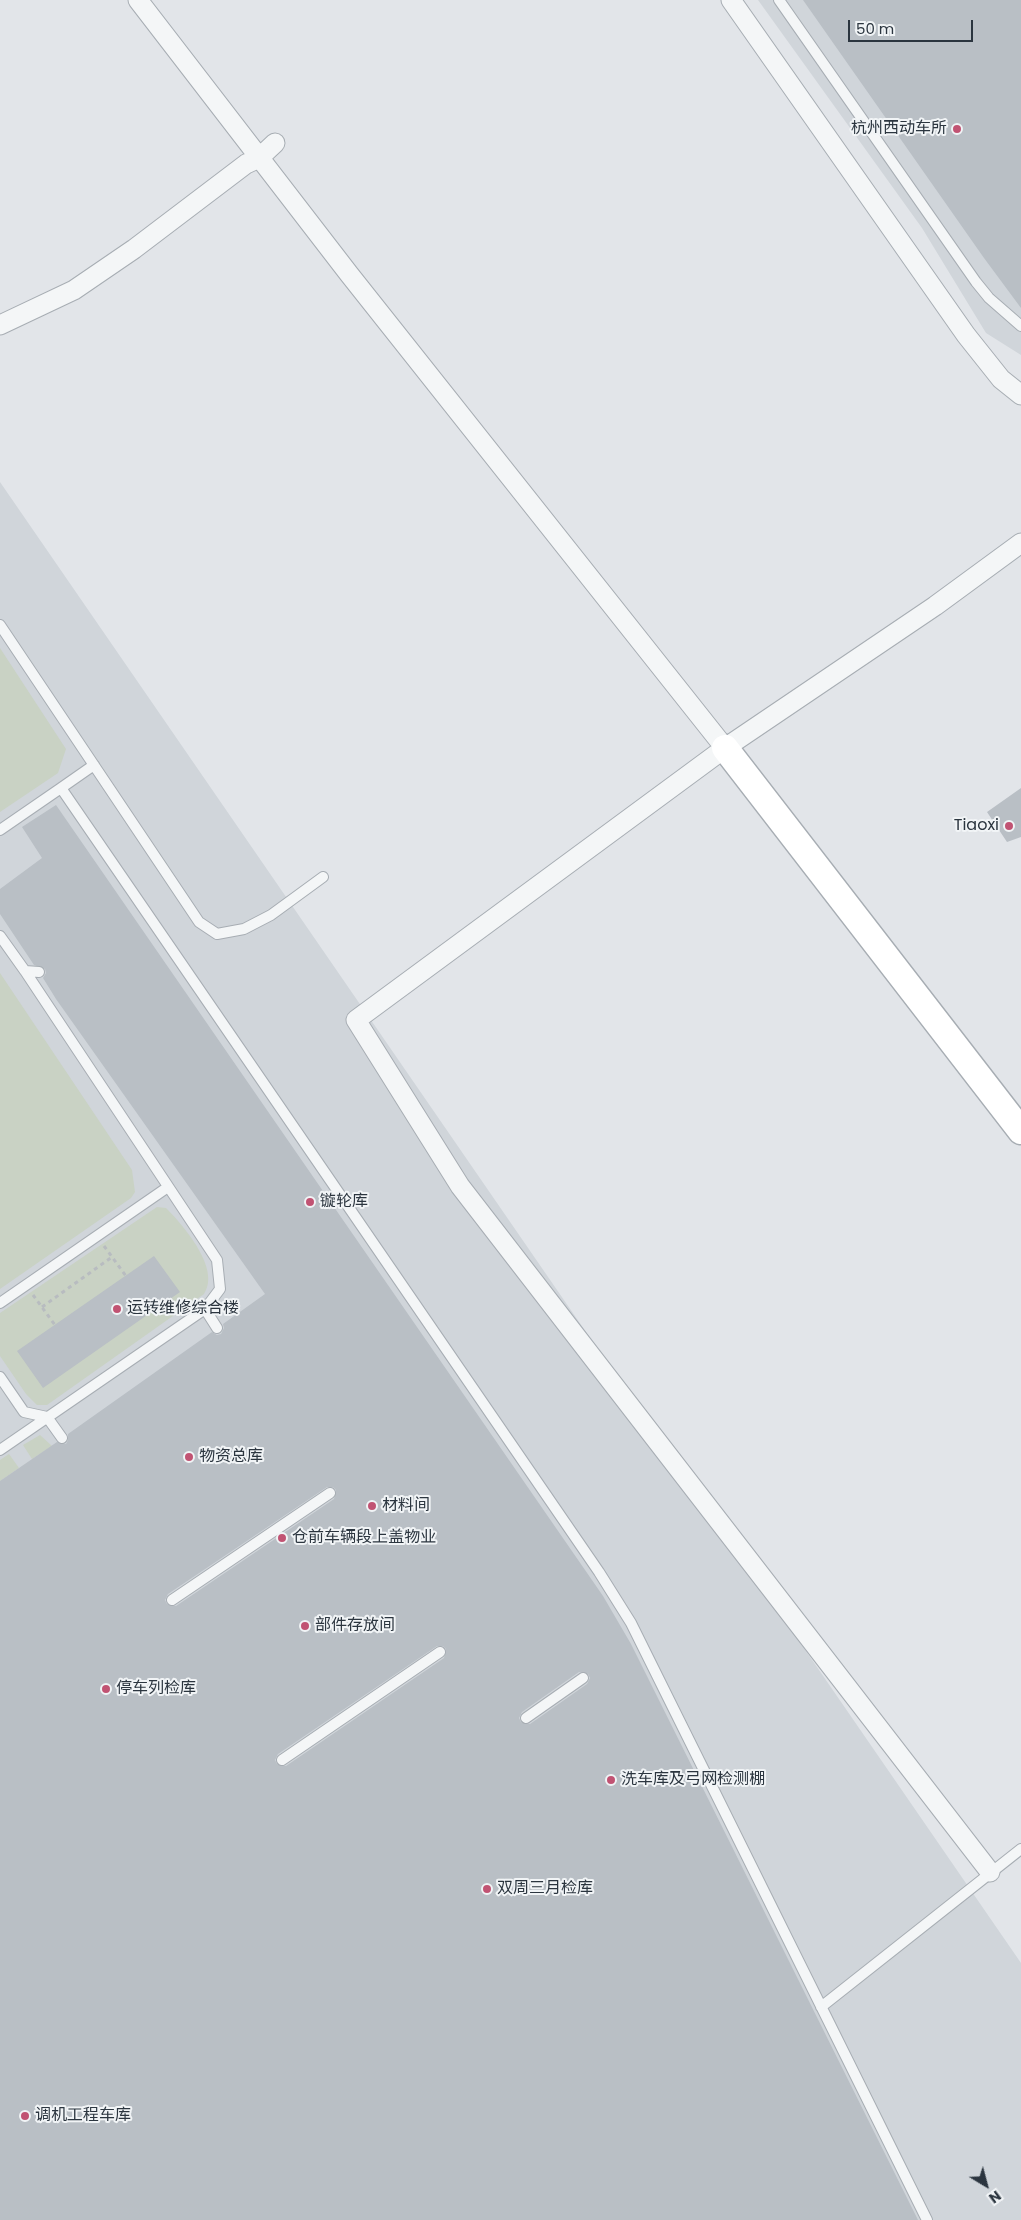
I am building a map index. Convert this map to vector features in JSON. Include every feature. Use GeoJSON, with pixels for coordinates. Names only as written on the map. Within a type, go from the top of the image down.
{"type":"FeatureCollection","features":[{"type":"Feature","properties":{"kind":"street"},"geometry":{"type":"LineString","coordinates":[[138,0],[280,186],[725,748],[1021,1131]]}},
{"type":"Feature","properties":{"kind":"street"},"geometry":{"type":"LineString","coordinates":[[730,0],[966,335],[1002,379],[1021,395]]}},
{"type":"Feature","properties":{"kind":"street"},"geometry":{"type":"LineString","coordinates":[[0,325],[74,290],[134,249],[246,164],[259,158],[275,143]]}},
{"type":"Feature","properties":{"kind":"street"},"geometry":{"type":"LineString","coordinates":[[990,1872],[460,1186],[356,1020],[725,748],[935,606],[1021,543]]}},
{"type":"Feature","properties":{"kind":"lane"},"geometry":{"type":"LineString","coordinates":[[779,0],[976,282],[1011,320],[1021,326]]}},
{"type":"Feature","properties":{"kind":"lane"},"geometry":{"type":"LineString","coordinates":[[0,625],[200,922],[217,934],[244,929],[270,915],[323,877]]}},
{"type":"Feature","properties":{"kind":"lane"},"geometry":{"type":"LineString","coordinates":[[0,830],[94,765]]}},
{"type":"Feature","properties":{"kind":"lane"},"geometry":{"type":"LineString","coordinates":[[61,788],[600,1572],[631,1623],[927,2220]]}},
{"type":"Feature","properties":{"kind":"lane"},"geometry":{"type":"LineString","coordinates":[[0,936],[217,1260],[220,1289],[205,1309],[0,1450]]}},
{"type":"Feature","properties":{"kind":"lane"},"geometry":{"type":"LineString","coordinates":[[25,971],[39,972]]}},
{"type":"Feature","properties":{"kind":"lane"},"geometry":{"type":"LineString","coordinates":[[0,1303],[168,1187]]}},
{"type":"Feature","properties":{"kind":"lane"},"geometry":{"type":"LineString","coordinates":[[205,1309],[217,1328]]}},
{"type":"Feature","properties":{"kind":"lane"},"geometry":{"type":"LineString","coordinates":[[0,1377],[24,1412],[47,1417],[62,1438]]}},
{"type":"Feature","properties":{"kind":"lane"},"geometry":{"type":"LineString","coordinates":[[172,1600],[330,1492]]}},
{"type":"Feature","properties":{"kind":"lane"},"geometry":{"type":"LineString","coordinates":[[282,1760],[440,1652]]}},
{"type":"Feature","properties":{"kind":"lane"},"geometry":{"type":"LineString","coordinates":[[526,1718],[583,1678]]}},
{"type":"Feature","properties":{"kind":"lane"},"geometry":{"type":"LineString","coordinates":[[821,2007],[1021,1849]]}},
{"type":"Feature","properties":{"kind":"path"},"geometry":{"type":"LineString","coordinates":[[97,1236],[126,1276]]}},
{"type":"Feature","properties":{"kind":"path"},"geometry":{"type":"LineString","coordinates":[[42,1307],[112,1257]]}},
{"type":"Feature","properties":{"kind":"path"},"geometry":{"type":"LineString","coordinates":[[26,1285],[55,1325]]}},
{"type":"Feature","properties":{"kind":"shaded area","name":"杭州西动车所"},"geometry":{"type":"Polygon","coordinates":[[[758,0],[1021,0],[1021,355],[986,333],[922,228],[758,0]]]}},
{"type":"Feature","properties":{"kind":"shaded area","name":"仓前车辆段上盖物业"},"geometry":{"type":"Polygon","coordinates":[[[0,482],[1021,1963],[1021,2220],[0,2220],[0,482]]]}},
{"type":"Feature","properties":{"kind":"green space"},"geometry":{"type":"Polygon","coordinates":[[[0,648],[66,749],[58,773],[0,812],[0,648]]]}},
{"type":"Feature","properties":{"kind":"green space"},"geometry":{"type":"Polygon","coordinates":[[[0,973],[132,1170],[135,1192],[131,1198],[0,1289],[0,973]]]}},
{"type":"Feature","properties":{"kind":"green space"},"geometry":{"type":"Polygon","coordinates":[[[157,1207],[166,1208],[198,1248],[208,1273],[208,1284],[204,1294],[47,1405],[37,1405],[26,1394],[0,1356],[0,1313],[157,1207]]]}},
{"type":"Feature","properties":{"kind":"green space"},"geometry":{"type":"Polygon","coordinates":[[[40,1435],[52,1446],[32,1459],[23,1445],[40,1435]]]}},
{"type":"Feature","properties":{"kind":"green space"},"geometry":{"type":"Polygon","coordinates":[[[9,1454],[19,1468],[0,1481],[0,1460],[9,1454]]]}},
{"type":"Feature","properties":{"kind":"building","name":"杭州西动车所"},"geometry":{"type":"Polygon","coordinates":[[[803,0],[1021,0],[1021,308],[984,258],[803,0]]]}},
{"type":"Feature","properties":{"kind":"building","name":"Tiaoxi"},"geometry":{"type":"Polygon","coordinates":[[[1021,788],[1021,837],[1007,842],[987,812],[1021,788]]]}},
{"type":"Feature","properties":{"kind":"building","name":"仓前车辆段上盖物业"},"geometry":{"type":"Polygon","coordinates":[[[56,805],[603,1596],[631,1644],[918,2220],[0,2220],[0,1481],[57,1442],[66,1444],[68,1434],[212,1332],[217,1335],[221,1334],[224,1328],[223,1324],[265,1294],[56,999],[43,978],[46,973],[45,969],[34,965],[0,914],[0,889],[42,858],[22,827],[56,805]],[[327,1487],[168,1594],[165,1600],[167,1604],[176,1606],[334,1499],[336,1490],[333,1487],[327,1487]],[[437,1646],[278,1754],[275,1760],[277,1764],[286,1766],[444,1658],[446,1649],[443,1646],[437,1646]],[[579,1672],[522,1712],[519,1718],[521,1722],[530,1724],[587,1684],[590,1678],[588,1674],[579,1672]]]}},
{"type":"Feature","properties":{"kind":"building","name":"运转维修综合楼"},"geometry":{"type":"Polygon","coordinates":[[[154,1256],[180,1292],[43,1388],[17,1351],[154,1256]]]}},
{"type":"Feature","properties":{"kind":"place","name":"杭州西动车所"},"geometry":{"type":"Point","coordinates":[957,129]}},
{"type":"Feature","properties":{"kind":"place","name":"Tiaoxi"},"geometry":{"type":"Point","coordinates":[1009,826]}},
{"type":"Feature","properties":{"kind":"place","name":"镟轮库"},"geometry":{"type":"Point","coordinates":[310,1202]}},
{"type":"Feature","properties":{"kind":"place","name":"运转维修综合楼"},"geometry":{"type":"Point","coordinates":[117,1309]}},
{"type":"Feature","properties":{"kind":"place","name":"物资总库"},"geometry":{"type":"Point","coordinates":[189,1457]}},
{"type":"Feature","properties":{"kind":"place","name":"材料间"},"geometry":{"type":"Point","coordinates":[372,1506]}},
{"type":"Feature","properties":{"kind":"place","name":"仓前车辆段上盖物业"},"geometry":{"type":"Point","coordinates":[282,1538]}},
{"type":"Feature","properties":{"kind":"place","name":"部件存放间"},"geometry":{"type":"Point","coordinates":[305,1626]}},
{"type":"Feature","properties":{"kind":"place","name":"停车列检库"},"geometry":{"type":"Point","coordinates":[106,1689]}},
{"type":"Feature","properties":{"kind":"place","name":"洗车库及弓网检测棚"},"geometry":{"type":"Point","coordinates":[611,1780]}},
{"type":"Feature","properties":{"kind":"place","name":"双周三月检库"},"geometry":{"type":"Point","coordinates":[487,1889]}},
{"type":"Feature","properties":{"kind":"place","name":"调机工程车库"},"geometry":{"type":"Point","coordinates":[25,2116]}}]}
